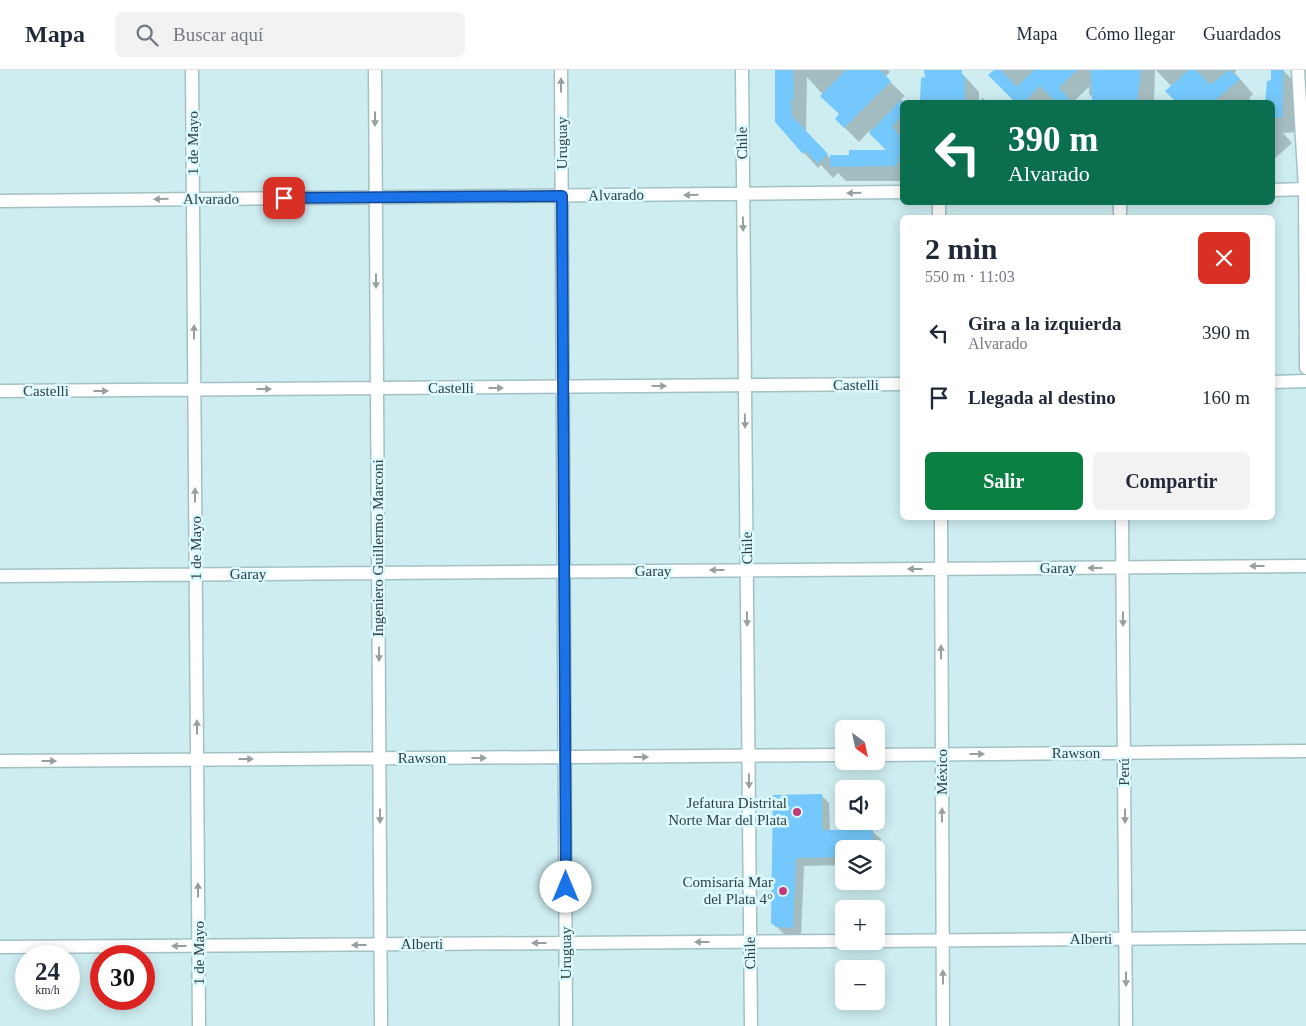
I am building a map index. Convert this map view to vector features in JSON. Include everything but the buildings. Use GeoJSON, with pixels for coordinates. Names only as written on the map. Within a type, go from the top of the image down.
{"type":"FeatureCollection","features":[{"type":"Feature","properties":{"kind":"street","name":"1 de Mayo"},"geometry":{"type":"LineString","coordinates":[[192,70],[199,1026]]}},
{"type":"Feature","properties":{"kind":"street","name":"Ingeniero Guillermo Marconi"},"geometry":{"type":"LineString","coordinates":[[375,70],[381,1026]]}},
{"type":"Feature","properties":{"kind":"street","name":"Uruguay"},"geometry":{"type":"LineString","coordinates":[[561,70],[566,1026]]}},
{"type":"Feature","properties":{"kind":"street","name":"Chile"},"geometry":{"type":"LineString","coordinates":[[742,70],[751,1026]]}},
{"type":"Feature","properties":{"kind":"street"},"geometry":{"type":"LineString","coordinates":[[1298,70],[1305,189],[1306,368]]}},
{"type":"Feature","properties":{"kind":"street"},"geometry":{"type":"LineString","coordinates":[[1275,190],[1305,189]]}},
{"type":"Feature","properties":{"kind":"street","name":"Alvarado"},"geometry":{"type":"LineString","coordinates":[[0,201],[743,194],[899,190]]}},
{"type":"Feature","properties":{"kind":"street"},"geometry":{"type":"LineString","coordinates":[[1275,382],[1306,381]]}},
{"type":"Feature","properties":{"kind":"street","name":"Castelli"},"geometry":{"type":"LineString","coordinates":[[0,391],[900,384]]}},
{"type":"Feature","properties":{"kind":"street","name":"México"},"geometry":{"type":"LineString","coordinates":[[941,520],[943,1026]]}},
{"type":"Feature","properties":{"kind":"street","name":"Perú"},"geometry":{"type":"LineString","coordinates":[[1122,520],[1126,1026]]}},
{"type":"Feature","properties":{"kind":"street","name":"Garay"},"geometry":{"type":"LineString","coordinates":[[0,576],[1306,566]]}},
{"type":"Feature","properties":{"kind":"street","name":"Rawson"},"geometry":{"type":"LineString","coordinates":[[885,755],[1306,752]]}},
{"type":"Feature","properties":{"kind":"street","name":"Rawson"},"geometry":{"type":"LineString","coordinates":[[0,761],[835,755]]}},
{"type":"Feature","properties":{"kind":"street","name":"Alberti"},"geometry":{"type":"LineString","coordinates":[[885,941],[1306,938]]}},
{"type":"Feature","properties":{"kind":"street","name":"Alberti"},"geometry":{"type":"LineString","coordinates":[[0,947],[835,941]]}},
{"type":"Feature","properties":{"kind":"place","name":"Jefatura Distrital Norte Mar del Plata"},"geometry":{"type":"Point","coordinates":[797,812]}},
{"type":"Feature","properties":{"kind":"place","name":"Comisaría Mar del Plata 4°"},"geometry":{"type":"Point","coordinates":[783,891]}},
{"type":"Feature","properties":{"kind":"route"},"geometry":{"type":"LineString","coordinates":[[284,198],[562,196],[566,887]]}}]}
